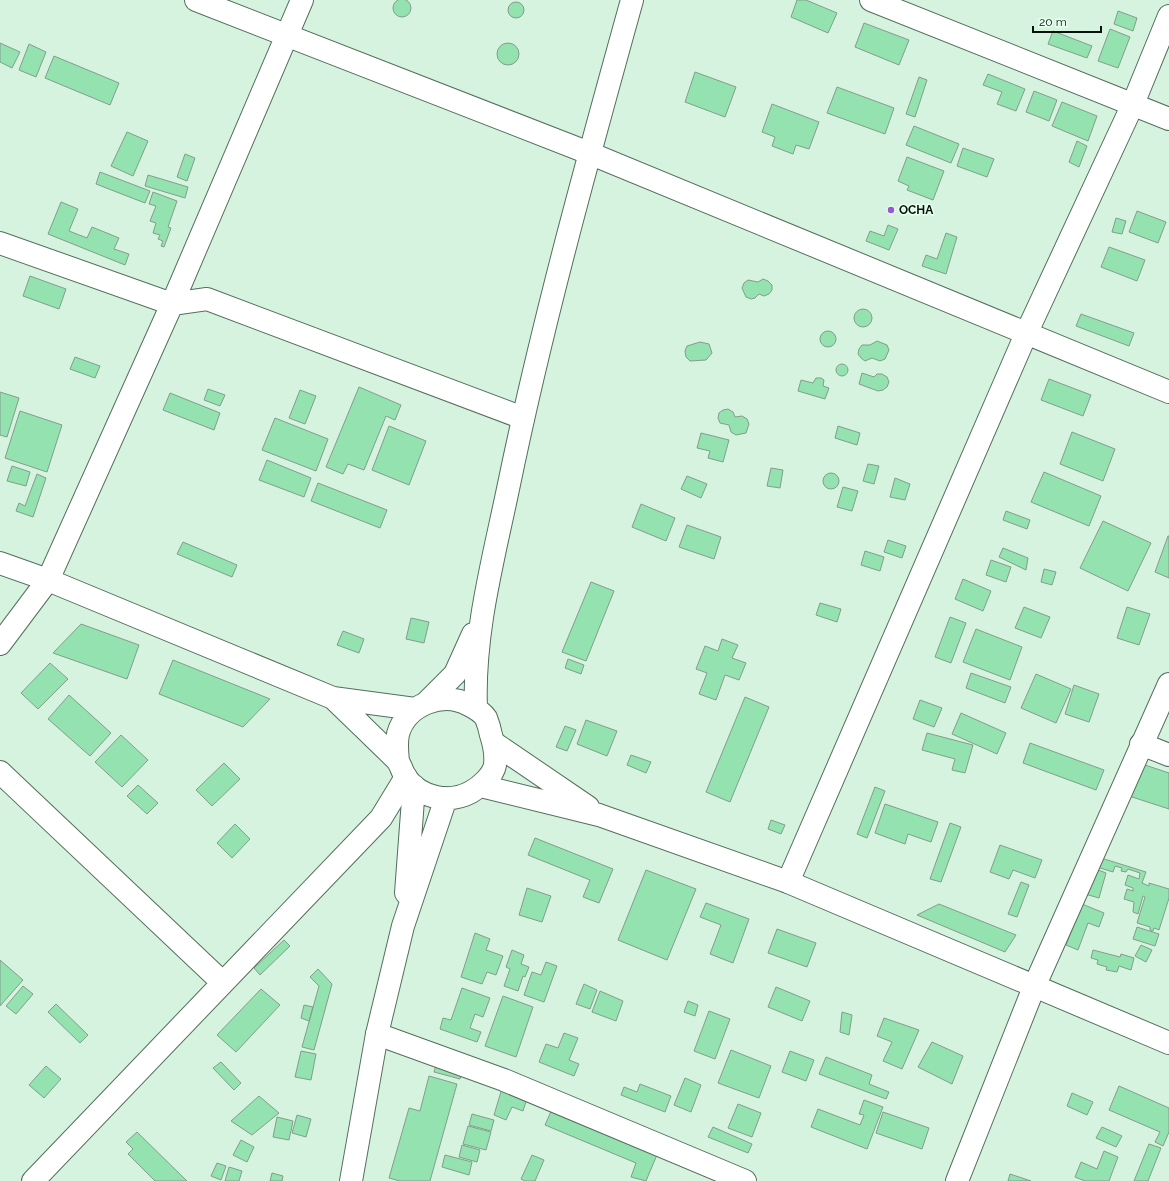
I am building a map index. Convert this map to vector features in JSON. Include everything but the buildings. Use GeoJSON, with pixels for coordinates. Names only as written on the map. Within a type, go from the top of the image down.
{"type":"FeatureCollection","features":[{"type":"Feature","properties":{"kind":"street"},"geometry":{"type":"LineString","coordinates":[[196,0],[589,153],[1169,392]]}},
{"type":"Feature","properties":{"kind":"street"},"geometry":{"type":"LineString","coordinates":[[0,644],[48,580],[172,304],[288,37],[302,0]]}},
{"type":"Feature","properties":{"kind":"street"},"geometry":{"type":"LineString","coordinates":[[476,708],[475,677],[482,615],[523,418],[589,153],[632,0]]}},
{"type":"Feature","properties":{"kind":"street"},"geometry":{"type":"LineString","coordinates":[[871,0],[907,7],[1169,119]]}},
{"type":"Feature","properties":{"kind":"street"},"geometry":{"type":"LineString","coordinates":[[788,882],[1026,334],[1133,104],[1169,16]]}},
{"type":"Feature","properties":{"kind":"street"},"geometry":{"type":"LineString","coordinates":[[0,243],[172,304],[207,299],[523,418]]}},
{"type":"Feature","properties":{"kind":"street"},"geometry":{"type":"LineString","coordinates":[[0,563],[48,580],[333,698],[421,706],[439,699],[452,699],[465,702],[476,708],[486,717],[494,743],[495,766],[481,786],[466,795],[446,798],[424,793],[333,698]]}},
{"type":"Feature","properties":{"kind":"street"},"geometry":{"type":"LineString","coordinates":[[403,926],[406,775],[396,747],[399,733],[405,720],[455,674],[482,615]]}},
{"type":"Feature","properties":{"kind":"street"},"geometry":{"type":"LineString","coordinates":[[957,1181],[1034,987],[1169,684]]}},
{"type":"Feature","properties":{"kind":"street"},"geometry":{"type":"LineString","coordinates":[[494,743],[599,815]]}},
{"type":"Feature","properties":{"kind":"street"},"geometry":{"type":"LineString","coordinates":[[1141,744],[1169,755]]}},
{"type":"Feature","properties":{"kind":"street"},"geometry":{"type":"LineString","coordinates":[[0,772],[222,982]]}},
{"type":"Feature","properties":{"kind":"street"},"geometry":{"type":"LineString","coordinates":[[34,1181],[222,982],[381,818],[406,775]]}},
{"type":"Feature","properties":{"kind":"street"},"geometry":{"type":"LineString","coordinates":[[481,786],[599,815],[788,882],[1169,1043]]}},
{"type":"Feature","properties":{"kind":"street"},"geometry":{"type":"LineString","coordinates":[[350,1181],[377,1034],[403,926],[446,798]]}},
{"type":"Feature","properties":{"kind":"street"},"geometry":{"type":"LineString","coordinates":[[377,1034],[504,1080],[745,1181]]}},
{"type":"Feature","properties":{"kind":"place","name":"OCHA"},"geometry":{"type":"Point","coordinates":[891,210]}}]}
